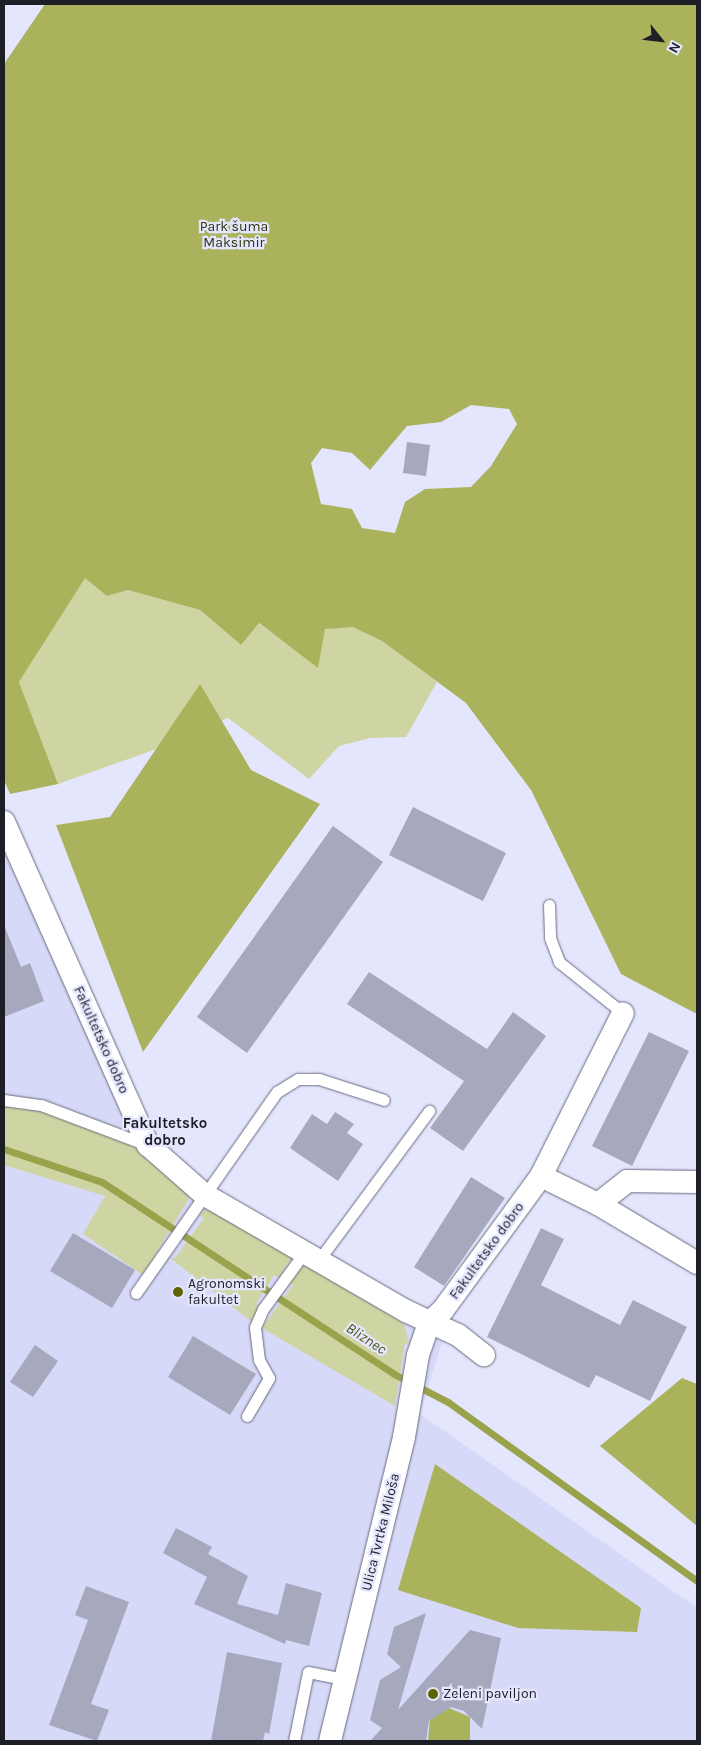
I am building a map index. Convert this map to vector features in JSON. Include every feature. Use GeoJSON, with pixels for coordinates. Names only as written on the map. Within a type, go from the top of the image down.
{"type":"FeatureCollection","features":[{"type":"Feature","properties":{"kind":"street","name":"Fakultetsko dobro"},"geometry":{"type":"LineString","coordinates":[[4,822],[148,1145],[199,1204],[311,1257],[429,1323],[458,1335],[484,1356]]}},
{"type":"Feature","properties":{"kind":"street","name":"Fakultetsko dobro"},"geometry":{"type":"LineString","coordinates":[[429,1323],[443,1310],[541,1176],[623,1013]]}},
{"type":"Feature","properties":{"kind":"street"},"geometry":{"type":"LineString","coordinates":[[541,1176],[598,1204],[697,1263]]}},
{"type":"Feature","properties":{"kind":"street"},"geometry":{"type":"LineString","coordinates":[[598,1204],[628,1181],[697,1182]]}},
{"type":"Feature","properties":{"kind":"street","name":"Ulica Tvrtka Miloša"},"geometry":{"type":"LineString","coordinates":[[330,1741],[404,1437],[408,1401],[418,1355],[429,1323]]}},
{"type":"Feature","properties":{"kind":"lane"},"geometry":{"type":"LineString","coordinates":[[549,905],[550,938],[559,962],[623,1013]]}},
{"type":"Feature","properties":{"kind":"lane"},"geometry":{"type":"LineString","coordinates":[[136,1293],[199,1204],[252,1122],[277,1092],[298,1079],[319,1079],[384,1100]]}},
{"type":"Feature","properties":{"kind":"lane"},"geometry":{"type":"LineString","coordinates":[[4,1100],[41,1105],[148,1145]]}},
{"type":"Feature","properties":{"kind":"lane"},"geometry":{"type":"LineString","coordinates":[[247,1416],[269,1378],[258,1360],[254,1335],[263,1308],[282,1281],[311,1257],[429,1111]]}},
{"type":"Feature","properties":{"kind":"lane"},"geometry":{"type":"LineString","coordinates":[[294,1741],[308,1672],[345,1679]]}},
{"type":"Feature","properties":{"kind":"shaded area","name":"Agronomski fakultet"},"geometry":{"type":"Polygon","coordinates":[[[4,851],[145,1159],[214,1213],[442,1342],[420,1414],[697,1608],[697,1741],[4,1741],[4,851]]]}},
{"type":"Feature","properties":{"kind":"green space","name":"Park šuma Maksimir"},"geometry":{"type":"Polygon","coordinates":[[[45,4],[697,4],[697,1014],[621,974],[531,790],[466,703],[382,641],[353,627],[325,629],[318,668],[259,623],[241,645],[200,610],[128,590],[107,596],[85,578],[19,682],[58,784],[10,794],[4,780],[4,64],[45,4]],[[471,405],[441,422],[407,426],[370,470],[352,453],[322,448],[311,463],[321,504],[352,509],[362,528],[395,533],[405,502],[425,489],[471,487],[491,466],[517,424],[509,409],[471,405]]]}},
{"type":"Feature","properties":{"kind":"green space"},"geometry":{"type":"Polygon","coordinates":[[[85,577],[107,596],[128,590],[200,610],[241,645],[258,623],[318,667],[324,629],[353,626],[382,641],[437,682],[406,737],[370,738],[339,746],[309,779],[228,718],[165,746],[58,784],[19,682],[85,577]]]}},
{"type":"Feature","properties":{"kind":"green space"},"geometry":{"type":"Polygon","coordinates":[[[200,684],[251,770],[320,804],[143,1052],[56,825],[110,817],[200,684]]]}},
{"type":"Feature","properties":{"kind":"green space"},"geometry":{"type":"Polygon","coordinates":[[[4,1103],[44,1110],[96,1128],[142,1151],[146,1159],[191,1195],[143,1275],[83,1234],[105,1196],[4,1165],[4,1103]]]}},
{"type":"Feature","properties":{"kind":"green space"},"geometry":{"type":"Polygon","coordinates":[[[207,1207],[292,1257],[279,1278],[274,1275],[256,1304],[260,1308],[251,1321],[170,1258],[175,1258],[204,1218],[200,1215],[207,1207]]]}},
{"type":"Feature","properties":{"kind":"green space"},"geometry":{"type":"Polygon","coordinates":[[[303,1263],[404,1324],[409,1344],[405,1343],[395,1406],[262,1328],[293,1285],[289,1283],[303,1263]]]}},
{"type":"Feature","properties":{"kind":"green space"},"geometry":{"type":"Polygon","coordinates":[[[682,1378],[697,1384],[697,1526],[600,1446],[682,1378]]]}},
{"type":"Feature","properties":{"kind":"green space"},"geometry":{"type":"Polygon","coordinates":[[[435,1464],[641,1608],[637,1632],[518,1628],[398,1590],[435,1464]]]}},
{"type":"Feature","properties":{"kind":"green space"},"geometry":{"type":"Polygon","coordinates":[[[449,1708],[470,1717],[470,1741],[428,1741],[430,1720],[449,1708]]]}},
{"type":"Feature","properties":{"kind":"building"},"geometry":{"type":"Polygon","coordinates":[[[407,442],[430,445],[426,476],[403,473],[407,442]]]}},
{"type":"Feature","properties":{"kind":"building"},"geometry":{"type":"Polygon","coordinates":[[[413,807],[506,853],[483,901],[389,855],[413,807]]]}},
{"type":"Feature","properties":{"kind":"building"},"geometry":{"type":"Polygon","coordinates":[[[333,826],[383,862],[247,1053],[197,1017],[333,826]]]}},
{"type":"Feature","properties":{"kind":"building"},"geometry":{"type":"Polygon","coordinates":[[[4,925],[21,967],[30,963],[44,1001],[4,1017],[4,925]]]}},
{"type":"Feature","properties":{"kind":"building"},"geometry":{"type":"Polygon","coordinates":[[[369,972],[487,1049],[513,1012],[546,1036],[463,1151],[430,1128],[464,1081],[347,1004],[369,972]]]}},
{"type":"Feature","properties":{"kind":"building"},"geometry":{"type":"Polygon","coordinates":[[[649,1032],[689,1051],[632,1166],[592,1146],[649,1032]]]}},
{"type":"Feature","properties":{"kind":"building"},"geometry":{"type":"Polygon","coordinates":[[[335,1112],[354,1124],[347,1133],[363,1144],[338,1181],[290,1148],[312,1114],[327,1124],[335,1112]]]}},
{"type":"Feature","properties":{"kind":"building"},"geometry":{"type":"Polygon","coordinates":[[[471,1177],[505,1198],[444,1286],[414,1267],[471,1177]]]}},
{"type":"Feature","properties":{"kind":"building"},"geometry":{"type":"Polygon","coordinates":[[[541,1228],[564,1239],[541,1285],[620,1325],[633,1300],[687,1327],[650,1401],[596,1375],[589,1388],[487,1337],[541,1228]]]}},
{"type":"Feature","properties":{"kind":"building"},"geometry":{"type":"Polygon","coordinates":[[[73,1233],[135,1270],[112,1308],[50,1271],[73,1233]]]}},
{"type":"Feature","properties":{"kind":"building"},"geometry":{"type":"Polygon","coordinates":[[[193,1336],[256,1374],[230,1415],[168,1377],[193,1336]]]}},
{"type":"Feature","properties":{"kind":"building"},"geometry":{"type":"Polygon","coordinates":[[[35,1345],[58,1361],[33,1397],[10,1382],[35,1345]]]}},
{"type":"Feature","properties":{"kind":"building"},"geometry":{"type":"Polygon","coordinates":[[[176,1528],[212,1547],[208,1554],[248,1576],[237,1604],[278,1615],[286,1583],[322,1593],[309,1646],[286,1640],[285,1644],[194,1604],[207,1577],[163,1553],[176,1528]]]}},
{"type":"Feature","properties":{"kind":"building"},"geometry":{"type":"Polygon","coordinates":[[[86,1586],[129,1602],[91,1704],[109,1710],[97,1741],[49,1725],[88,1620],[75,1615],[86,1586]]]}},
{"type":"Feature","properties":{"kind":"building","name":"Zeleni paviljon"},"geometry":{"type":"Polygon","coordinates":[[[426,1613],[398,1710],[470,1630],[501,1638],[482,1729],[464,1711],[451,1707],[429,1721],[426,1741],[370,1741],[382,1728],[370,1720],[380,1680],[401,1667],[387,1654],[394,1627],[426,1613]]]}},
{"type":"Feature","properties":{"kind":"building"},"geometry":{"type":"Polygon","coordinates":[[[227,1652],[282,1663],[269,1734],[265,1732],[263,1741],[211,1741],[227,1652]]]}},
{"type":"Feature","properties":{"kind":"waterway","name":"Bliznec"},"geometry":{"type":"LineString","coordinates":[[4,1149],[102,1182],[394,1374],[448,1402],[697,1581]]}},
{"type":"Feature","properties":{"kind":"place","name":"Agronomski fakultet"},"geometry":{"type":"Point","coordinates":[178,1292]}},
{"type":"Feature","properties":{"kind":"place","name":"Zeleni paviljon"},"geometry":{"type":"Point","coordinates":[433,1694]}},
{"type":"Feature","properties":{"kind":"district","name":"Fakultetsko dobro"},"geometry":{"type":"Point","coordinates":[165,1132]}}]}
